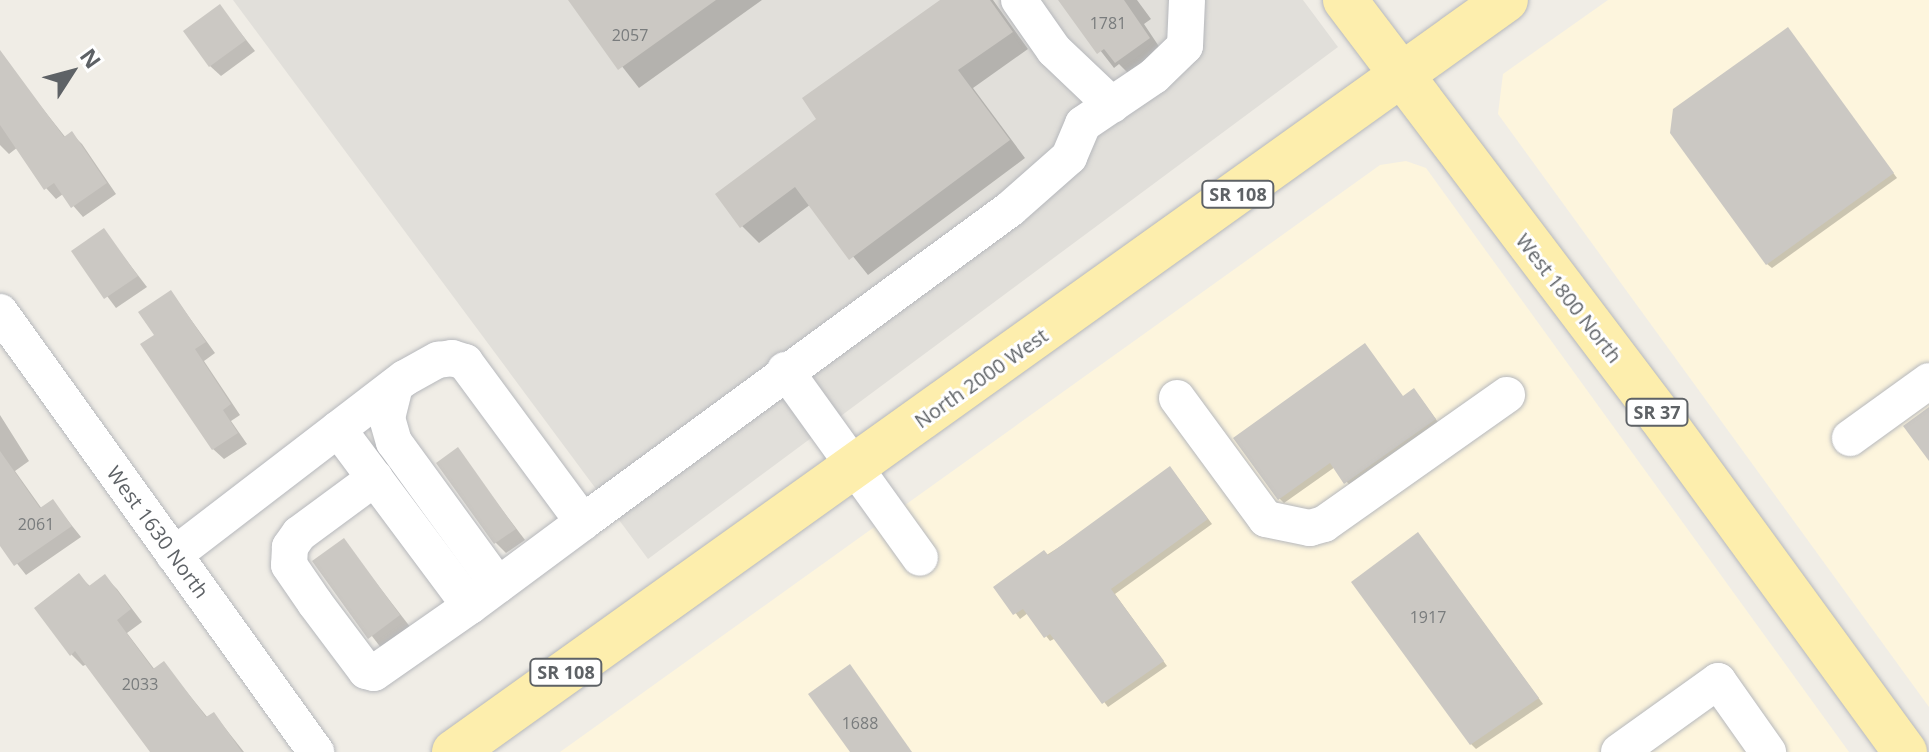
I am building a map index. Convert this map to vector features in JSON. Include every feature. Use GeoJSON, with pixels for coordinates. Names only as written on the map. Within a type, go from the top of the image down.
{"type":"FeatureCollection","features":[{"type":"Feature","properties":{"kind":"main road","name":"West 1800 North"},"geometry":{"type":"LineString","coordinates":[[1345,0],[1400,78],[1660,416],[1905,752]]}},
{"type":"Feature","properties":{"kind":"main road","name":"North 2000 West"},"geometry":{"type":"LineString","coordinates":[[454,752],[1506,0]]}},
{"type":"Feature","properties":{"kind":"street"},"geometry":{"type":"LineString","coordinates":[[1019,0],[1054,50],[1112,105]]}},
{"type":"Feature","properties":{"kind":"street"},"geometry":{"type":"LineString","coordinates":[[375,478],[299,534],[290,547],[289,565],[366,671],[374,673],[470,606],[785,370],[1010,209],[1069,157],[1083,124],[1112,105],[1185,46],[1187,0]]}},
{"type":"Feature","properties":{"kind":"street","name":"West 1630 North"},"geometry":{"type":"LineString","coordinates":[[0,312],[316,752]]}},
{"type":"Feature","properties":{"kind":"street"},"geometry":{"type":"LineString","coordinates":[[174,555],[395,386],[438,360],[465,362],[583,522]]}},
{"type":"Feature","properties":{"kind":"street"},"geometry":{"type":"LineString","coordinates":[[785,370],[920,558]]}},
{"type":"Feature","properties":{"kind":"street"},"geometry":{"type":"LineString","coordinates":[[1850,438],[1929,381]]}},
{"type":"Feature","properties":{"kind":"street"},"geometry":{"type":"LineString","coordinates":[[395,386],[387,418],[394,442],[498,585]]}},
{"type":"Feature","properties":{"kind":"street"},"geometry":{"type":"LineString","coordinates":[[1177,398],[1266,519],[1310,528],[1324,524],[1507,395]]}},
{"type":"Feature","properties":{"kind":"street"},"geometry":{"type":"LineString","coordinates":[[338,429],[470,606]]}},
{"type":"Feature","properties":{"kind":"street"},"geometry":{"type":"LineString","coordinates":[[1619,752],[1718,681],[1768,752]]}},
{"type":"Feature","properties":{"kind":"shaded area"},"geometry":{"type":"Polygon","coordinates":[[[233,0],[1303,0],[1338,47],[648,559],[233,0]]]}},
{"type":"Feature","properties":{"kind":"shaded area"},"geometry":{"type":"Polygon","coordinates":[[[1608,0],[1929,0],[1929,707],[1498,114],[1503,74],[1608,0]]]}},
{"type":"Feature","properties":{"kind":"shaded area"},"geometry":{"type":"Polygon","coordinates":[[[1406,161],[1426,168],[1849,752],[560,752],[1380,165],[1406,161]]]}},
{"type":"Feature","properties":{"kind":"building"},"geometry":{"type":"Polygon","coordinates":[[[568,0],[716,0],[618,70],[568,0]]]}},
{"type":"Feature","properties":{"kind":"building"},"geometry":{"type":"Polygon","coordinates":[[[940,0],[990,0],[1013,32],[958,70],[1010,140],[849,260],[795,187],[740,228],[715,194],[816,119],[802,98],[940,0]]]}},
{"type":"Feature","properties":{"kind":"building"},"geometry":{"type":"Polygon","coordinates":[[[1058,0],[1124,0],[1150,38],[1115,63],[1104,49],[1097,54],[1058,0]]]}},
{"type":"Feature","properties":{"kind":"building"},"geometry":{"type":"Polygon","coordinates":[[[220,4],[246,40],[209,67],[183,31],[220,4]]]}},
{"type":"Feature","properties":{"kind":"building"},"geometry":{"type":"Polygon","coordinates":[[[1788,27],[1894,173],[1766,265],[1670,133],[1673,109],[1788,27]]]}},
{"type":"Feature","properties":{"kind":"building"},"geometry":{"type":"Polygon","coordinates":[[[0,50],[64,137],[72,131],[107,183],[71,208],[54,183],[44,190],[0,125],[0,50]]]}},
{"type":"Feature","properties":{"kind":"building"},"geometry":{"type":"Polygon","coordinates":[[[104,228],[138,276],[104,299],[71,251],[104,228]]]}},
{"type":"Feature","properties":{"kind":"building"},"geometry":{"type":"Polygon","coordinates":[[[171,290],[206,342],[195,349],[231,404],[223,410],[238,433],[212,450],[140,344],[154,335],[138,312],[171,290]]]}},
{"type":"Feature","properties":{"kind":"building"},"geometry":{"type":"Polygon","coordinates":[[[1365,343],[1403,396],[1414,388],[1436,419],[1344,484],[1330,463],[1278,500],[1233,438],[1365,343]]]}},
{"type":"Feature","properties":{"kind":"building"},"geometry":{"type":"Polygon","coordinates":[[[1929,407],[1929,461],[1903,426],[1929,407]]]}},
{"type":"Feature","properties":{"kind":"building"},"geometry":{"type":"Polygon","coordinates":[[[458,447],[516,529],[494,544],[436,463],[458,447]]]}},
{"type":"Feature","properties":{"kind":"building"},"geometry":{"type":"Polygon","coordinates":[[[0,451],[40,508],[53,499],[72,526],[14,566],[0,546],[0,451]]]}},
{"type":"Feature","properties":{"kind":"building"},"geometry":{"type":"Polygon","coordinates":[[[1170,466],[1208,519],[1111,589],[1164,661],[1102,704],[1050,634],[1044,638],[1023,609],[1013,615],[993,587],[1044,550],[1048,555],[1170,466]]]}},
{"type":"Feature","properties":{"kind":"building"},"geometry":{"type":"Polygon","coordinates":[[[1418,532],[1539,698],[1470,745],[1351,582],[1418,532]]]}},
{"type":"Feature","properties":{"kind":"building"},"geometry":{"type":"Polygon","coordinates":[[[344,538],[400,615],[368,639],[312,561],[344,538]]]}},
{"type":"Feature","properties":{"kind":"building"},"geometry":{"type":"Polygon","coordinates":[[[79,573],[89,586],[105,574],[131,609],[117,620],[153,669],[164,661],[206,717],[214,712],[242,752],[150,752],[75,651],[70,656],[34,608],[79,573]]]}},
{"type":"Feature","properties":{"kind":"building"},"geometry":{"type":"Polygon","coordinates":[[[850,664],[912,752],[850,752],[808,694],[850,664]]]}}]}
